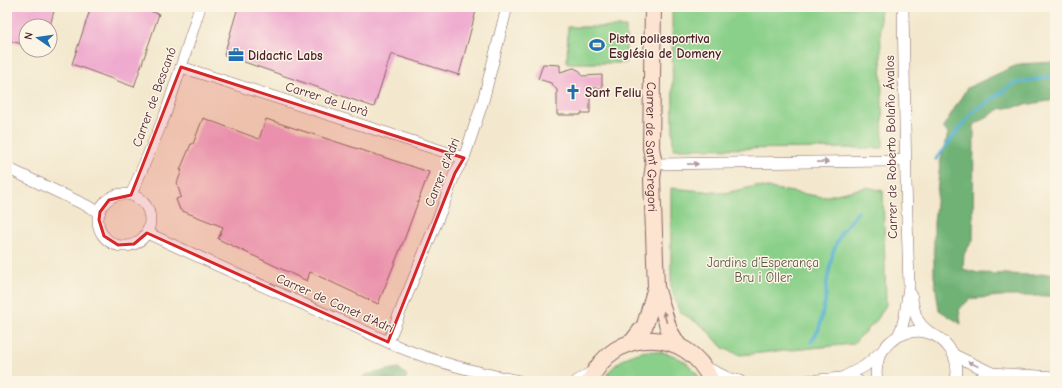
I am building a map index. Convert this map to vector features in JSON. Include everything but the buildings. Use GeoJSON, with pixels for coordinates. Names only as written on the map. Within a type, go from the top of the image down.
{"type":"FeatureCollection","features":[{"type":"Feature","properties":{"kind":"main road","name":"Carrer de Sant Gregori"},"geometry":{"type":"LineString","coordinates":[[653,7],[651,148],[654,164],[652,178],[656,287],[669,330],[678,345]]}},
{"type":"Feature","properties":{"kind":"main road","name":"Carrer de Sant Gregori"},"geometry":{"type":"LineString","coordinates":[[632,342],[645,325],[656,287]]}},
{"type":"Feature","properties":{"kind":"main road"},"geometry":{"type":"LineString","coordinates":[[593,375],[604,360],[620,347],[632,342],[655,340],[678,345],[692,354],[703,366],[711,381]]}},
{"type":"Feature","properties":{"kind":"street","name":"Carrer de Bescanó"},"geometry":{"type":"LineString","coordinates":[[130,195],[165,115],[200,7]]}},
{"type":"Feature","properties":{"kind":"street","name":"Carrer d'Adri"},"geometry":{"type":"LineString","coordinates":[[388,342],[455,173],[464,158],[483,101],[507,7]]}},
{"type":"Feature","properties":{"kind":"street","name":"Carrer de Roberto Bolaño Ávalos"},"geometry":{"type":"LineString","coordinates":[[898,336],[905,315],[909,286],[905,160],[903,7]]}},
{"type":"Feature","properties":{"kind":"street","name":"Carrer de Llorà"},"geometry":{"type":"LineString","coordinates":[[181,67],[464,158]]}},
{"type":"Feature","properties":{"kind":"street"},"geometry":{"type":"LineString","coordinates":[[654,164],[905,160]]}},
{"type":"Feature","properties":{"kind":"street"},"geometry":{"type":"LineString","coordinates":[[7,168],[100,212]]}},
{"type":"Feature","properties":{"kind":"street"},"geometry":{"type":"LineString","coordinates":[[130,195],[138,198],[148,210],[150,218],[149,226],[147,233],[141,240],[126,246],[118,245],[110,242],[104,236],[100,228],[100,212],[109,200],[116,196],[130,195]]}},
{"type":"Feature","properties":{"kind":"street","name":"Carrer de Canet d'Adri"},"geometry":{"type":"LineString","coordinates":[[147,233],[280,295],[366,331],[403,349],[431,359],[484,374],[518,381]]}},
{"type":"Feature","properties":{"kind":"street","name":"Carrer de Roberto Bolaño Ávalos"},"geometry":{"type":"LineString","coordinates":[[909,286],[918,321],[924,328],[945,343],[954,355]]}},
{"type":"Feature","properties":{"kind":"street"},"geometry":{"type":"LineString","coordinates":[[878,381],[876,371],[877,364],[888,343],[898,336],[913,331],[934,335]]}},
{"type":"Feature","properties":{"kind":"street"},"geometry":{"type":"LineString","coordinates":[[835,379],[865,366],[882,352]]}},
{"type":"Feature","properties":{"kind":"street"},"geometry":{"type":"LineString","coordinates":[[954,355],[992,373],[1055,377]]}},
{"type":"Feature","properties":{"kind":"street"},"geometry":{"type":"LineString","coordinates":[[954,355],[957,370],[956,381]]}},
{"type":"Feature","properties":{"kind":"street"},"geometry":{"type":"LineString","coordinates":[[703,366],[728,378],[740,381]]}},
{"type":"Feature","properties":{"kind":"street"},"geometry":{"type":"LineString","coordinates":[[975,381],[992,373]]}},
{"type":"Feature","properties":{"kind":"street"},"geometry":{"type":"LineString","coordinates":[[577,381],[593,375]]}},
{"type":"Feature","properties":{"kind":"street"},"geometry":{"type":"LineString","coordinates":[[805,381],[835,379],[858,381]]}},
{"type":"Feature","properties":{"kind":"highlighted area"},"geometry":{"type":"Polygon","coordinates":[[[181,67],[464,158],[455,173],[388,342],[147,233],[134,244],[118,245],[104,236],[99,220],[100,212],[109,200],[131,195],[181,67]]]}},
{"type":"Feature","properties":{"kind":"green space"},"geometry":{"type":"Polygon","coordinates":[[[672,7],[880,7],[883,148],[673,149],[672,7]]]}},
{"type":"Feature","properties":{"kind":"green space","name":"Pista poliesportiva Església de Domeny"},"geometry":{"type":"Polygon","coordinates":[[[568,27],[626,27],[626,63],[567,63],[568,27]]]}},
{"type":"Feature","properties":{"kind":"green space"},"geometry":{"type":"Polygon","coordinates":[[[1055,62],[1055,100],[1000,109],[974,125],[973,240],[964,254],[963,269],[978,273],[1032,275],[1055,273],[1055,296],[1000,296],[970,299],[959,309],[961,324],[939,310],[934,276],[934,223],[940,163],[948,134],[943,127],[967,88],[1019,64],[1055,62]]]}},
{"type":"Feature","properties":{"kind":"green space","name":"Jardins d'Esperança Bru i Oller"},"geometry":{"type":"Polygon","coordinates":[[[756,186],[823,197],[868,187],[883,191],[886,305],[877,320],[853,344],[740,355],[723,348],[705,328],[679,311],[671,288],[671,188],[725,193],[756,186]]]}},
{"type":"Feature","properties":{"kind":"green space"},"geometry":{"type":"Polygon","coordinates":[[[656,351],[679,358],[691,367],[701,381],[603,381],[611,370],[621,361],[640,352],[656,351]]]}},
{"type":"Feature","properties":{"kind":"green space"},"geometry":{"type":"Polygon","coordinates":[[[397,368],[407,375],[405,381],[361,381],[365,375],[397,368]]]}},
{"type":"Feature","properties":{"kind":"waterway"},"geometry":{"type":"LineString","coordinates":[[936,159],[973,112],[1015,83],[1055,76]]}},
{"type":"Feature","properties":{"kind":"waterway"},"geometry":{"type":"LineString","coordinates":[[811,342],[819,329],[833,252],[841,233],[858,212]]}},
{"type":"Feature","properties":{"kind":"place","name":"Pista poliesportiva Església de Domeny"},"geometry":{"type":"Point","coordinates":[597,45]}},
{"type":"Feature","properties":{"kind":"place","name":"Didactic Labs"},"geometry":{"type":"Point","coordinates":[236,55]}},
{"type":"Feature","properties":{"kind":"place","name":"Sant Feliu"},"geometry":{"type":"Point","coordinates":[573,92]}}]}
